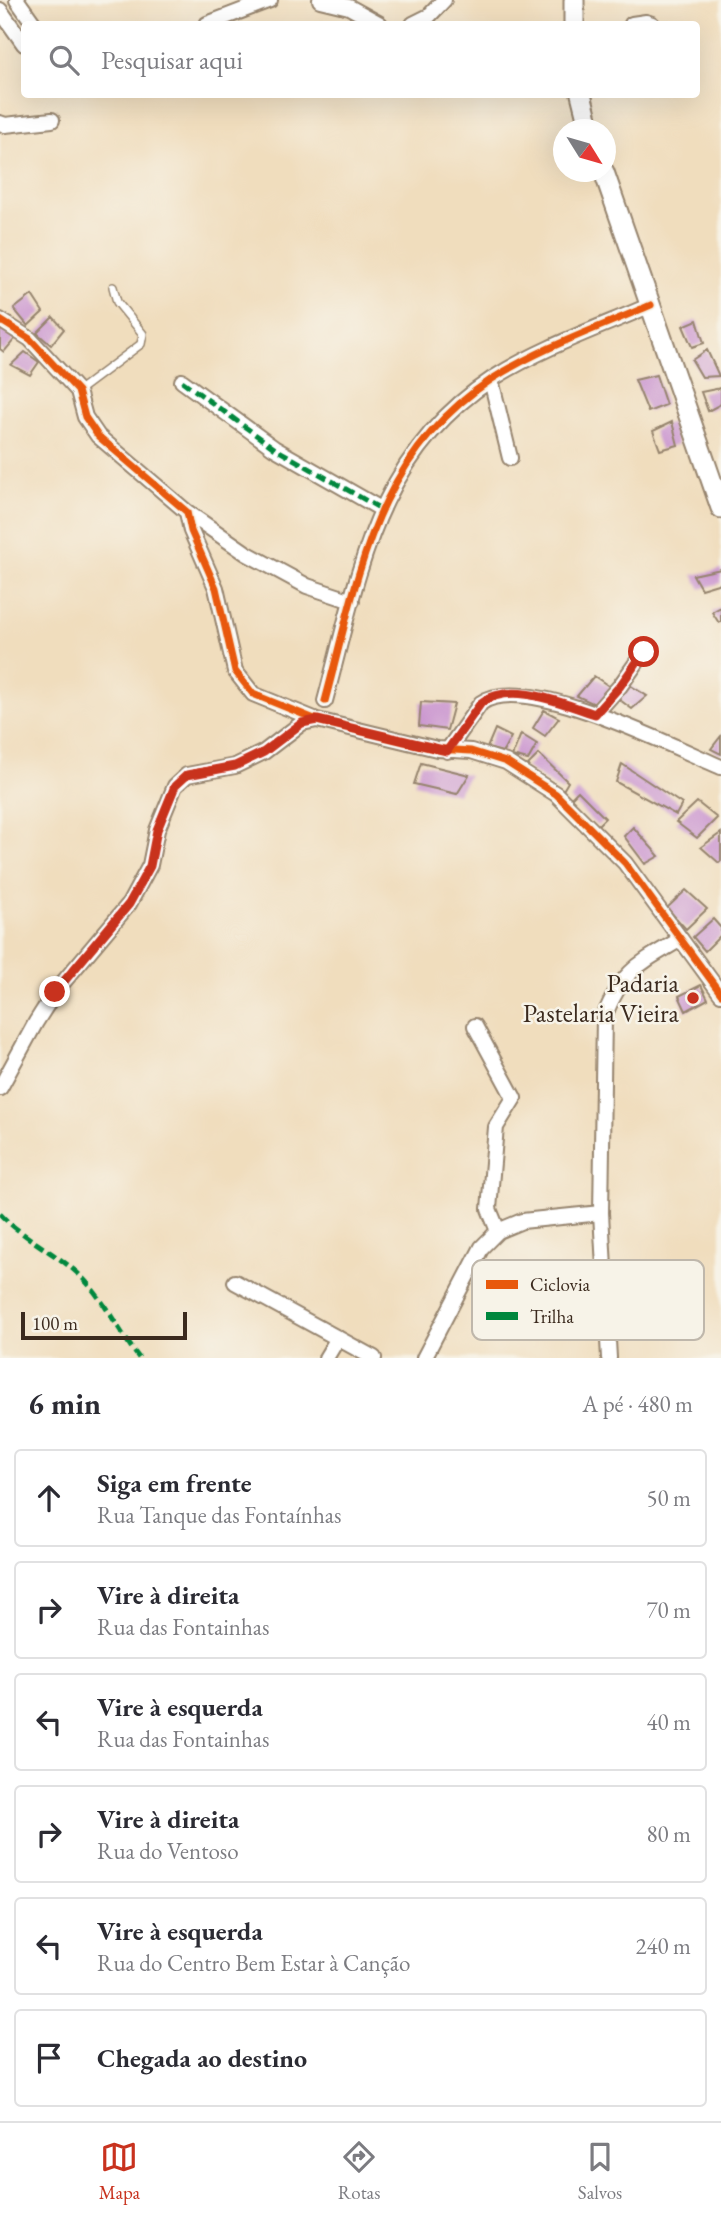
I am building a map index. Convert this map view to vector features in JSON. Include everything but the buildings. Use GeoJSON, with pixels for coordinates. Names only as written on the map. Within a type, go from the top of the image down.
{"type":"FeatureCollection","features":[{"type":"Feature","properties":{"kind":"main road"},"geometry":{"type":"LineString","coordinates":[[573,0],[573,21]]}},
{"type":"Feature","properties":{"kind":"main road"},"geometry":{"type":"LineString","coordinates":[[582,98],[587,119]]}},
{"type":"Feature","properties":{"kind":"main road"},"geometry":{"type":"LineString","coordinates":[[608,182],[651,305],[716,471],[721,508]]}},
{"type":"Feature","properties":{"kind":"street"},"geometry":{"type":"LineString","coordinates":[[21,40],[0,10],[15,0],[32,21]]}},
{"type":"Feature","properties":{"kind":"street"},"geometry":{"type":"LineString","coordinates":[[215,21],[270,0]]}},
{"type":"Feature","properties":{"kind":"street"},"geometry":{"type":"LineString","coordinates":[[320,0],[349,7],[375,21]]}},
{"type":"Feature","properties":{"kind":"street"},"geometry":{"type":"LineString","coordinates":[[419,21],[429,16],[444,0]]}},
{"type":"Feature","properties":{"kind":"street"},"geometry":{"type":"LineString","coordinates":[[0,123],[5,125],[52,120]]}},
{"type":"Feature","properties":{"kind":"street"},"geometry":{"type":"LineString","coordinates":[[326,701],[352,601],[381,509],[395,480],[421,442],[457,406],[491,380],[541,352],[651,305]]}},
{"type":"Feature","properties":{"kind":"street"},"geometry":{"type":"LineString","coordinates":[[0,320],[30,339],[78,391],[85,417],[98,436],[187,512],[246,553],[294,580],[352,601]]}},
{"type":"Feature","properties":{"kind":"street"},"geometry":{"type":"LineString","coordinates":[[491,380],[510,458]]}},
{"type":"Feature","properties":{"kind":"street"},"geometry":{"type":"LineString","coordinates":[[182,381],[274,448],[381,509]]}},
{"type":"Feature","properties":{"kind":"street"},"geometry":{"type":"LineString","coordinates":[[187,512],[191,531],[216,588],[235,671],[253,694],[317,720],[447,751],[471,751],[506,762],[556,794],[625,863],[721,994]]}},
{"type":"Feature","properties":{"kind":"street"},"geometry":{"type":"LineString","coordinates":[[595,714],[620,686],[644,652]]}},
{"type":"Feature","properties":{"kind":"street"},"geometry":{"type":"LineString","coordinates":[[447,751],[481,703],[489,697],[505,694],[529,695],[595,714],[721,767]]}},
{"type":"Feature","properties":{"kind":"street"},"geometry":{"type":"LineString","coordinates":[[0,1088],[55,992],[129,904],[150,866],[157,830],[175,786],[187,775],[235,766],[264,752],[302,723],[317,720]]}},
{"type":"Feature","properties":{"kind":"street"},"geometry":{"type":"LineString","coordinates":[[604,1260],[601,1213],[604,1017],[614,993],[634,967],[681,939]]}},
{"type":"Feature","properties":{"kind":"street"},"geometry":{"type":"LineString","coordinates":[[475,1026],[514,1098],[496,1127],[489,1209],[498,1231]]}},
{"type":"Feature","properties":{"kind":"street"},"geometry":{"type":"LineString","coordinates":[[475,1260],[482,1247],[498,1231],[522,1221],[601,1213]]}},
{"type":"Feature","properties":{"kind":"street"},"geometry":{"type":"LineString","coordinates":[[424,1358],[472,1266]]}},
{"type":"Feature","properties":{"kind":"street"},"geometry":{"type":"LineString","coordinates":[[235,1282],[374,1358]]}},
{"type":"Feature","properties":{"kind":"street"},"geometry":{"type":"LineString","coordinates":[[326,1358],[338,1338]]}},
{"type":"Feature","properties":{"kind":"street"},"geometry":{"type":"LineString","coordinates":[[608,1340],[609,1358]]}},
{"type":"Feature","properties":{"kind":"lane"},"geometry":{"type":"LineString","coordinates":[[78,391],[141,344],[143,334],[117,302],[113,287]]}},
{"type":"Feature","properties":{"kind":"marked path"},"geometry":{"type":"LineString","coordinates":[[182,381],[274,448],[381,509]]}},
{"type":"Feature","properties":{"kind":"marked path"},"geometry":{"type":"LineString","coordinates":[[0,1214],[17,1230],[84,1279],[139,1358]]}},
{"type":"Feature","properties":{"kind":"cycle path"},"geometry":{"type":"LineString","coordinates":[[325,701],[349,608],[377,522],[396,482],[421,444],[452,410],[510,368],[549,348],[651,305]]}},
{"type":"Feature","properties":{"kind":"cycle path"},"geometry":{"type":"LineString","coordinates":[[0,320],[30,339],[78,391],[85,417],[98,436],[187,512],[191,531],[216,588],[235,671],[253,694],[317,720],[437,749],[471,751],[506,762],[556,794],[625,863],[721,994]]}},
{"type":"Feature","properties":{"kind":"place","name":"Padaria Pastelaria Vieira"},"geometry":{"type":"Point","coordinates":[693,998]}},
{"type":"Feature","properties":{"kind":"route"},"geometry":{"type":"LineString","coordinates":[[55,992],[129,904],[150,866],[157,830],[175,786],[187,775],[235,766],[264,752],[302,723],[317,720],[447,751],[481,703],[489,697],[505,694],[529,695],[595,714],[620,686],[644,652]]}}]}
